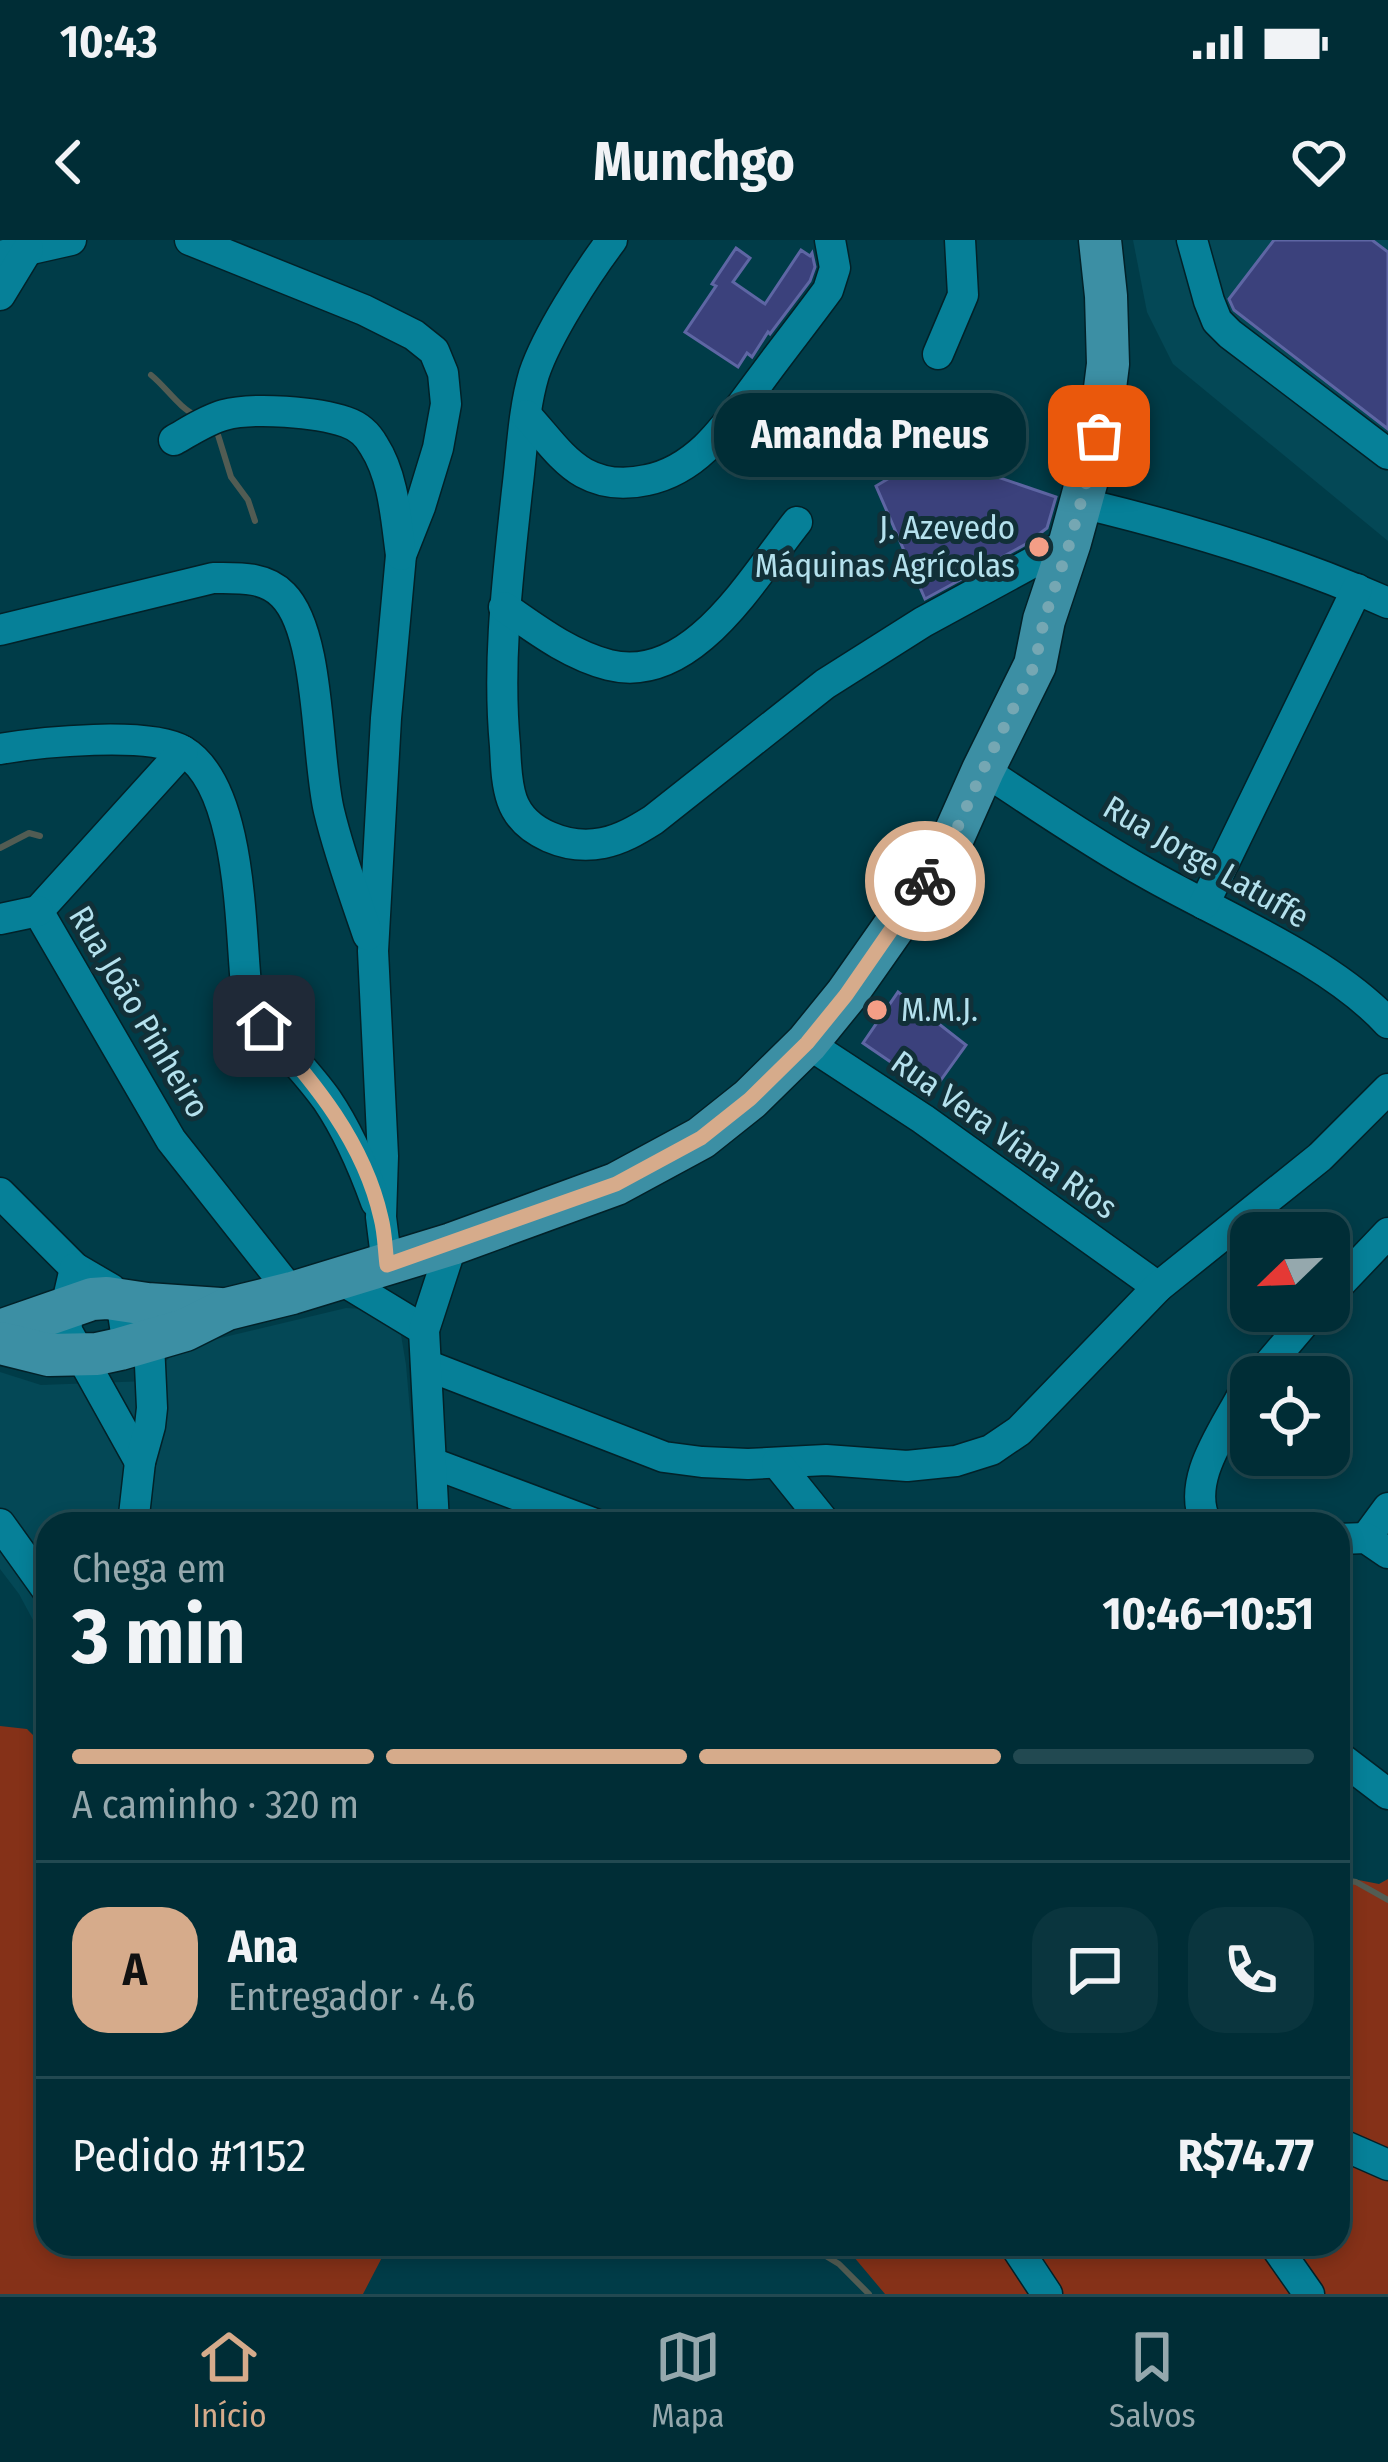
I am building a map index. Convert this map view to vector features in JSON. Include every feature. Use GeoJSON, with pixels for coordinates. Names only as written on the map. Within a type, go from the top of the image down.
{"type":"FeatureCollection","features":[{"type":"Feature","properties":{"kind":"highway"},"geometry":{"type":"LineString","coordinates":[[0,1342],[49,1354],[123,1330],[292,1293],[452,1244],[616,1184],[701,1138],[750,1099],[807,1043],[947,851],[1035,664],[1099,436],[1108,364],[1106,296],[1097,240]]}},
{"type":"Feature","properties":{"kind":"highway"},"geometry":{"type":"LineString","coordinates":[[0,1331],[71,1288],[92,1300],[123,1330]]}},
{"type":"Feature","properties":{"kind":"street"},"geometry":{"type":"LineString","coordinates":[[0,296],[14,253],[70,240]]}},
{"type":"Feature","properties":{"kind":"street"},"geometry":{"type":"LineString","coordinates":[[190,240],[364,310],[414,334],[434,351],[443,373],[446,404],[438,448],[401,555]]}},
{"type":"Feature","properties":{"kind":"street"},"geometry":{"type":"LineString","coordinates":[[612,240],[544,346],[533,377],[504,607],[500,692],[512,800],[523,820],[545,835],[579,846],[628,835],[825,684],[1076,523],[1245,549],[1388,603]]}},
{"type":"Feature","properties":{"kind":"street"},"geometry":{"type":"LineString","coordinates":[[526,415],[569,462],[608,482],[632,484],[661,478],[682,467],[714,441],[828,290],[835,268],[830,240]]}},
{"type":"Feature","properties":{"kind":"street"},"geometry":{"type":"LineString","coordinates":[[938,354],[962,295],[960,240]]}},
{"type":"Feature","properties":{"kind":"street"},"geometry":{"type":"LineString","coordinates":[[1192,240],[1217,321],[1388,454]]}},
{"type":"Feature","properties":{"kind":"street"},"geometry":{"type":"LineString","coordinates":[[174,440],[207,422],[244,411],[285,412],[348,422],[363,431],[386,470],[401,555],[373,951],[381,1217],[387,1265]]}},
{"type":"Feature","properties":{"kind":"street"},"geometry":{"type":"LineString","coordinates":[[504,607],[586,657],[613,666],[646,667],[672,658],[717,623],[796,521]]}},
{"type":"Feature","properties":{"kind":"street"},"geometry":{"type":"LineString","coordinates":[[0,630],[213,578],[266,583],[286,596],[310,654],[328,809],[373,951]]}},
{"type":"Feature","properties":{"kind":"street"},"geometry":{"type":"LineString","coordinates":[[1204,904],[1357,589]]}},
{"type":"Feature","properties":{"kind":"street"},"geometry":{"type":"LineString","coordinates":[[0,749],[159,742],[183,751],[208,779],[227,820],[233,848],[252,1006],[326,1098],[364,1170],[381,1217]]}},
{"type":"Feature","properties":{"kind":"street"},"geometry":{"type":"LineString","coordinates":[[38,911],[183,751]]}},
{"type":"Feature","properties":{"kind":"street","name":"Rua Jorge Latuffe"},"geometry":{"type":"LineString","coordinates":[[983,770],[1106,850],[1320,969],[1370,1003],[1388,1023]]}},
{"type":"Feature","properties":{"kind":"street","name":"Rua João Pinheiro"},"geometry":{"type":"LineString","coordinates":[[0,919],[38,911],[171,1140],[292,1293]]}},
{"type":"Feature","properties":{"kind":"street","name":"Rua Vera Viana Rios"},"geometry":{"type":"LineString","coordinates":[[807,1043],[1158,1287]]}},
{"type":"Feature","properties":{"kind":"street"},"geometry":{"type":"LineString","coordinates":[[425,1365],[664,1456],[702,1462],[826,1460],[907,1466],[956,1461],[992,1450],[1019,1431],[1158,1287],[1320,1157],[1388,1089]]}},
{"type":"Feature","properties":{"kind":"street"},"geometry":{"type":"LineString","coordinates":[[0,1193],[71,1288]]}},
{"type":"Feature","properties":{"kind":"street"},"geometry":{"type":"LineString","coordinates":[[1350,1273],[1388,1234]]}},
{"type":"Feature","properties":{"kind":"street"},"geometry":{"type":"LineString","coordinates":[[434,1512],[424,1330],[452,1244]]}},
{"type":"Feature","properties":{"kind":"street"},"geometry":{"type":"LineString","coordinates":[[340,1279],[424,1330]]}},
{"type":"Feature","properties":{"kind":"street"},"geometry":{"type":"LineString","coordinates":[[123,1330],[140,1462]]}},
{"type":"Feature","properties":{"kind":"street"},"geometry":{"type":"LineString","coordinates":[[123,1330],[152,1408],[134,1512]]}},
{"type":"Feature","properties":{"kind":"street"},"geometry":{"type":"LineString","coordinates":[[1276,1356],[1297,1332]]}},
{"type":"Feature","properties":{"kind":"street"},"geometry":{"type":"LineString","coordinates":[[1200,1512],[1200,1491],[1208,1464],[1230,1420]]}},
{"type":"Feature","properties":{"kind":"street"},"geometry":{"type":"LineString","coordinates":[[432,1463],[563,1512]]}},
{"type":"Feature","properties":{"kind":"street"},"geometry":{"type":"LineString","coordinates":[[777,1463],[816,1512]]}},
{"type":"Feature","properties":{"kind":"street"},"geometry":{"type":"LineString","coordinates":[[1364,1543],[1388,1508]]}},
{"type":"Feature","properties":{"kind":"street"},"geometry":{"type":"LineString","coordinates":[[0,1524],[36,1574]]}},
{"type":"Feature","properties":{"kind":"street"},"geometry":{"type":"LineString","coordinates":[[1350,1765],[1388,1794]]}},
{"type":"Feature","properties":{"kind":"street"},"geometry":{"type":"LineString","coordinates":[[1350,2148],[1388,2165]]}},
{"type":"Feature","properties":{"kind":"street"},"geometry":{"type":"LineString","coordinates":[[1022,2256],[1047,2294]]}},
{"type":"Feature","properties":{"kind":"street"},"geometry":{"type":"LineString","coordinates":[[1282,2256],[1309,2294]]}},
{"type":"Feature","properties":{"kind":"shaded area"},"geometry":{"type":"Polygon","coordinates":[[[1133,240],[1388,240],[1388,541],[1173,364],[1147,312],[1133,240]]]}},
{"type":"Feature","properties":{"kind":"shaded area"},"geometry":{"type":"Polygon","coordinates":[[[346,1308],[363,1309],[399,1323],[419,1512],[36,1512],[36,1626],[0,1569],[0,1372],[41,1385],[148,1381],[178,1348],[346,1308]]]}},
{"type":"Feature","properties":{"kind":"shaded area"},"geometry":{"type":"Polygon","coordinates":[[[0,1726],[27,1729],[36,1738],[36,2256],[383,2256],[363,2294],[0,2294],[0,1726]]]}},
{"type":"Feature","properties":{"kind":"shaded area"},"geometry":{"type":"Polygon","coordinates":[[[1350,1878],[1379,1884],[1388,1879],[1388,2294],[885,2294],[853,2256],[1350,2256],[1350,1878]]]}},
{"type":"Feature","properties":{"kind":"building"},"geometry":{"type":"Polygon","coordinates":[[[1274,240],[1372,240],[1388,252],[1388,429],[1234,310],[1229,299],[1274,240]]]}},
{"type":"Feature","properties":{"kind":"building"},"geometry":{"type":"Polygon","coordinates":[[[736,248],[750,258],[733,282],[765,304],[801,250],[812,253],[815,267],[810,281],[770,334],[738,367],[685,332],[736,248]]]}},
{"type":"Feature","properties":{"kind":"building"},"geometry":{"type":"Polygon","coordinates":[[[953,440],[971,476],[983,472],[1056,497],[1047,528],[925,599],[876,486],[953,440]]]}},
{"type":"Feature","properties":{"kind":"building"},"geometry":{"type":"Polygon","coordinates":[[[898,992],[966,1045],[933,1091],[863,1043],[898,992]]]}},
{"type":"Feature","properties":{"kind":"waterway"},"geometry":{"type":"LineString","coordinates":[[151,375],[197,416]]}},
{"type":"Feature","properties":{"kind":"waterway"},"geometry":{"type":"LineString","coordinates":[[218,435],[231,477],[248,500],[255,521]]}},
{"type":"Feature","properties":{"kind":"waterway"},"geometry":{"type":"LineString","coordinates":[[0,848],[29,833],[40,836]]}},
{"type":"Feature","properties":{"kind":"waterway"},"geometry":{"type":"LineString","coordinates":[[1350,1881],[1388,1900]]}},
{"type":"Feature","properties":{"kind":"waterway"},"geometry":{"type":"LineString","coordinates":[[826,2256],[869,2294]]}},
{"type":"Feature","properties":{"kind":"way so far"},"geometry":{"type":"LineString","coordinates":[[925,881],[947,851],[1035,664],[1099,436]]}},
{"type":"Feature","properties":{"kind":"place","name":"Amanda Pneus"},"geometry":{"type":"Point","coordinates":[1099,436]}},
{"type":"Feature","properties":{"kind":"place","name":"J. Azevedo Máquinas Agrícolas"},"geometry":{"type":"Point","coordinates":[1039,547]}},
{"type":"Feature","properties":{"kind":"place","name":"M.M.J."},"geometry":{"type":"Point","coordinates":[877,1010]}},
{"type":"Feature","properties":{"kind":"route"},"geometry":{"type":"LineString","coordinates":[[264,1026],[326,1098],[345,1130],[381,1217],[387,1265],[616,1184],[701,1138],[750,1099],[807,1043],[925,881]]}}]}
